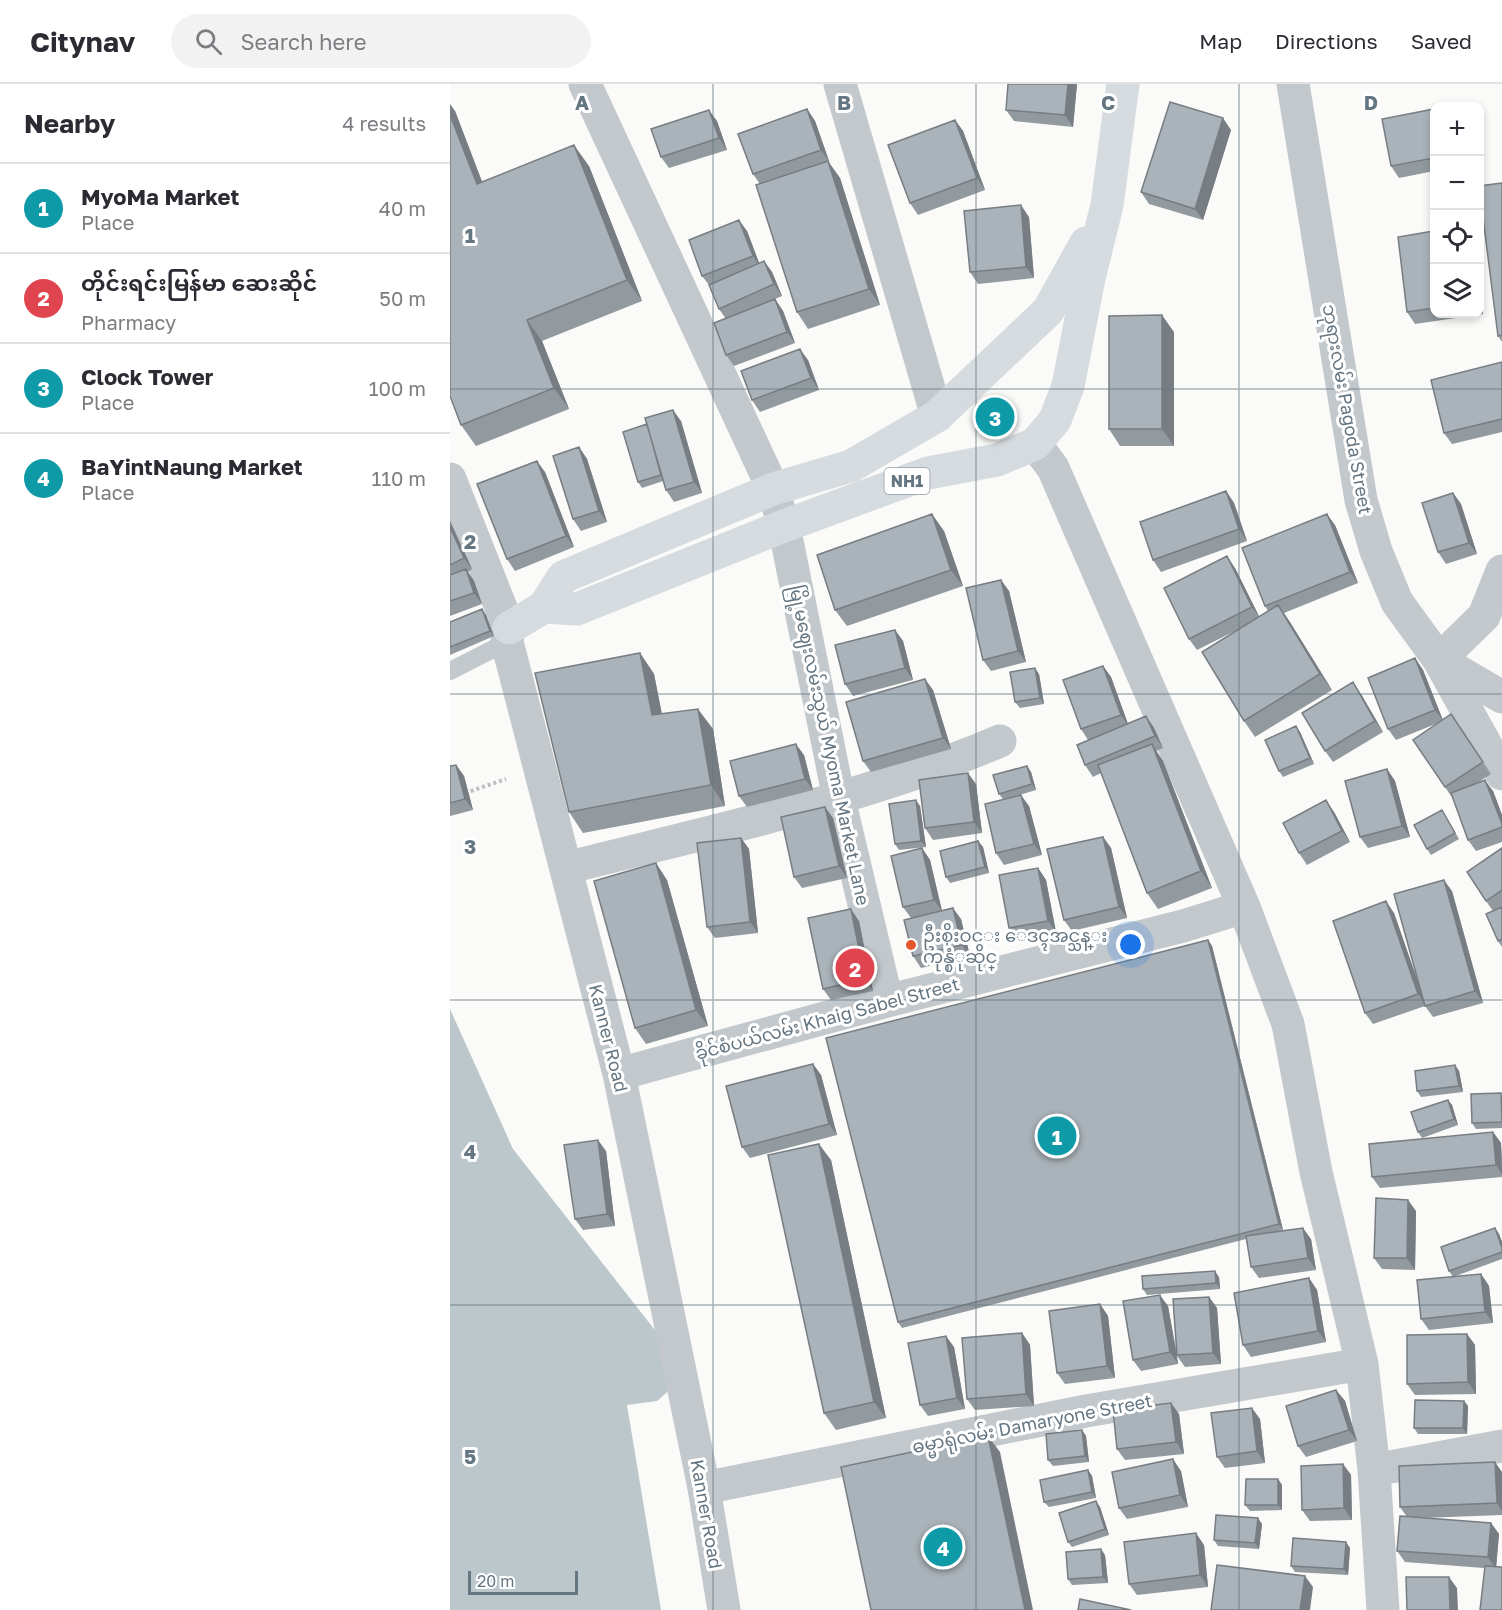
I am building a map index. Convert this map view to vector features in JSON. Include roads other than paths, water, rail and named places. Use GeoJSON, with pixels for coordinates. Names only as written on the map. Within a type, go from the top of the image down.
{"type":"FeatureCollection","features":[{"type":"Feature","properties":{"kind":"highway","name":"NH1"},"geometry":{"type":"LineString","coordinates":[[544,608],[578,609],[784,526],[928,473],[997,460],[1035,444],[1055,420],[1068,386],[1089,278],[1107,205],[1123,84]]}},
{"type":"Feature","properties":{"kind":"highway","name":"NH1"},"geometry":{"type":"LineString","coordinates":[[508,635],[544,608],[563,577],[773,489],[851,466],[937,416],[1048,311],[1107,205]]}},
{"type":"Feature","properties":{"kind":"street","name":"မြို့မဈေးလမ်းသွယ် Myoma Market Lane"},"geometry":{"type":"LineString","coordinates":[[585,84],[773,489],[784,526],[839,799],[887,1001]]}},
{"type":"Feature","properties":{"kind":"street"},"geometry":{"type":"LineString","coordinates":[[840,84],[937,416]]}},
{"type":"Feature","properties":{"kind":"street","name":"ဘုရားလမ်း Pagoda Street"},"geometry":{"type":"LineString","coordinates":[[1293,84],[1361,500],[1376,550],[1397,602],[1439,660],[1502,774]]}},
{"type":"Feature","properties":{"kind":"street"},"geometry":{"type":"LineString","coordinates":[[1035,444],[1053,468],[1244,907],[1288,1024],[1316,1172],[1362,1364],[1374,1470],[1383,1610]]}},
{"type":"Feature","properties":{"kind":"street","name":"Kanner Road"},"geometry":{"type":"LineString","coordinates":[[450,479],[508,635],[539,767],[619,1074],[704,1488],[724,1610]]}},
{"type":"Feature","properties":{"kind":"street"},"geometry":{"type":"LineString","coordinates":[[1502,570],[1484,616],[1439,660],[1502,697]]}},
{"type":"Feature","properties":{"kind":"street"},"geometry":{"type":"LineString","coordinates":[[566,868],[839,799],[947,763],[1000,741]]}},
{"type":"Feature","properties":{"kind":"street","name":"ခိုင်စံပယ်လမ်း Khaig Sabel Street"},"geometry":{"type":"LineString","coordinates":[[619,1074],[887,1001],[1183,926],[1244,907]]}},
{"type":"Feature","properties":{"kind":"street","name":"ဓမ္မာရုံလမ်း Damaryone Street"},"geometry":{"type":"LineString","coordinates":[[704,1488],[1086,1410],[1362,1364]]}},
{"type":"Feature","properties":{"kind":"street"},"geometry":{"type":"LineString","coordinates":[[1374,1470],[1502,1446]]}},
{"type":"Feature","properties":{"kind":"lane"},"geometry":{"type":"LineString","coordinates":[[450,671],[508,635]]}},
{"type":"Feature","properties":{"kind":"place","name":"Clock Tower"},"geometry":{"type":"Point","coordinates":[995,417]}},
{"type":"Feature","properties":{"kind":"place","name":"ဦးစိုးဝင္း ေဒၚအင္သန္း ကုန္စံုဆိုင္"},"geometry":{"type":"Point","coordinates":[911,945]}},
{"type":"Feature","properties":{"kind":"place","name":"တိုင်းရင်းမြန်မာ ဆေးဆိုင်"},"geometry":{"type":"Point","coordinates":[855,968]}},
{"type":"Feature","properties":{"kind":"place","name":"MyoMa Market"},"geometry":{"type":"Point","coordinates":[1057,1136]}},
{"type":"Feature","properties":{"kind":"place","name":"BaYintNaung Market"},"geometry":{"type":"Point","coordinates":[943,1547]}}]}
